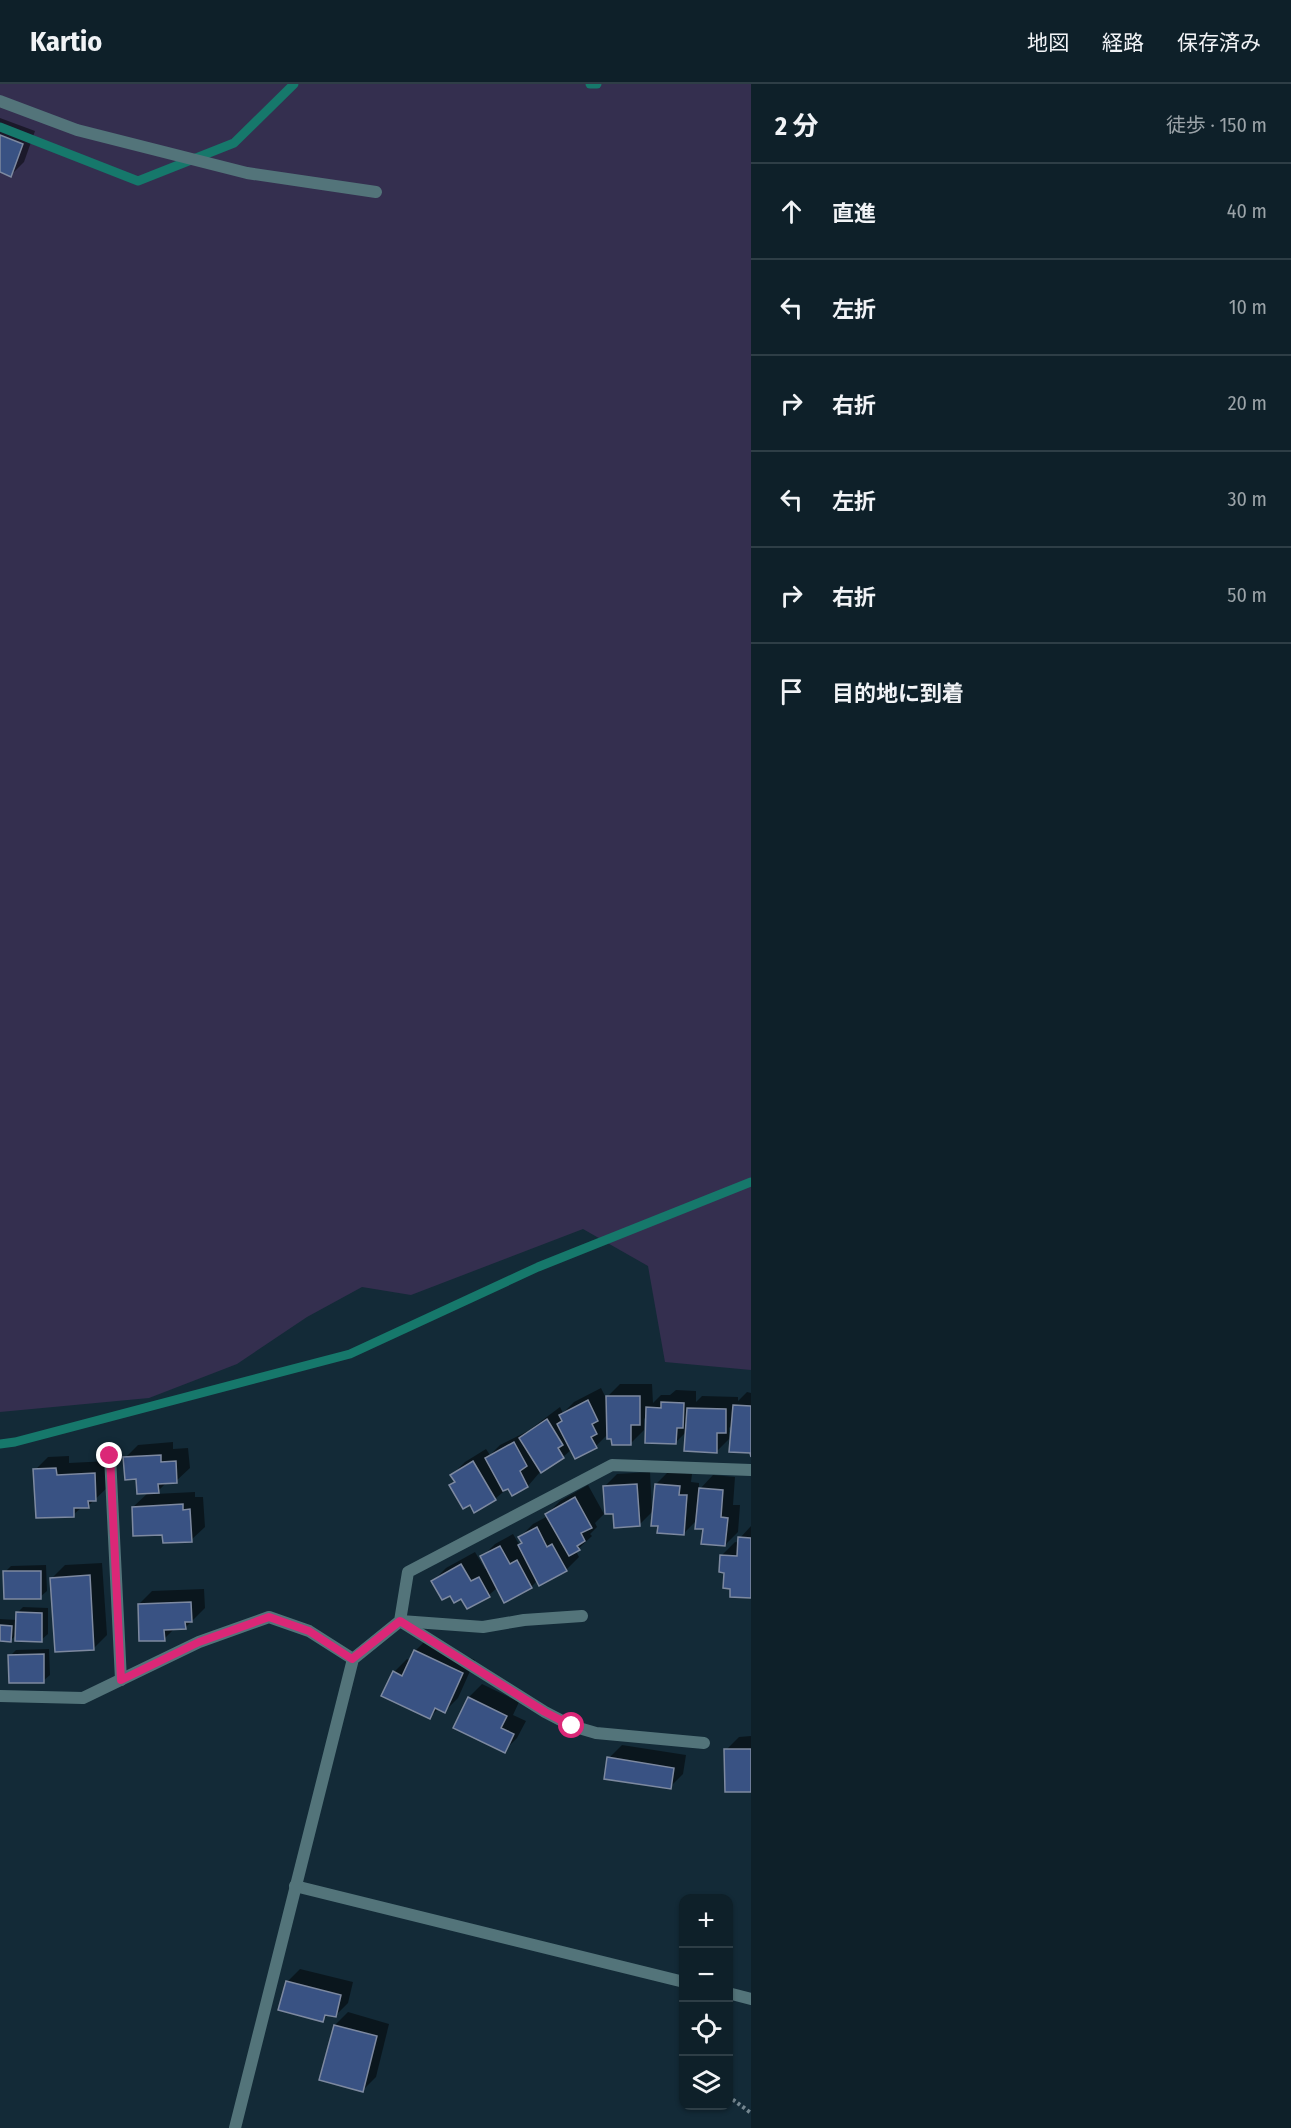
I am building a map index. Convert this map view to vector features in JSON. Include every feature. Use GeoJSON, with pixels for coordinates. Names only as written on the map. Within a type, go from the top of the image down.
{"type":"FeatureCollection","features":[{"type":"Feature","properties":{"kind":"street"},"geometry":{"type":"LineString","coordinates":[[0,101],[77,130],[247,173],[376,192]]}},
{"type":"Feature","properties":{"kind":"street"},"geometry":{"type":"LineString","coordinates":[[110,1456],[121,1680]]}},
{"type":"Feature","properties":{"kind":"street"},"geometry":{"type":"LineString","coordinates":[[235,2128],[352,1659],[400,1621],[408,1572],[612,1465],[751,1470]]}},
{"type":"Feature","properties":{"kind":"street"},"geometry":{"type":"LineString","coordinates":[[400,1621],[483,1627],[524,1620],[582,1616]]}},
{"type":"Feature","properties":{"kind":"street"},"geometry":{"type":"LineString","coordinates":[[0,1696],[83,1698],[199,1642],[269,1617],[309,1631],[352,1659]]}},
{"type":"Feature","properties":{"kind":"street"},"geometry":{"type":"LineString","coordinates":[[400,1621],[545,1712],[572,1726],[596,1733],[704,1743]]}},
{"type":"Feature","properties":{"kind":"street"},"geometry":{"type":"LineString","coordinates":[[295,1886],[679,1981]]}},
{"type":"Feature","properties":{"kind":"street"},"geometry":{"type":"LineString","coordinates":[[733,1994],[751,1999]]}},
{"type":"Feature","properties":{"kind":"path"},"geometry":{"type":"LineString","coordinates":[[733,2099],[751,2113]]}},
{"type":"Feature","properties":{"kind":"shaded area"},"geometry":{"type":"Polygon","coordinates":[[[0,84],[751,84],[751,1370],[665,1362],[648,1266],[583,1229],[411,1295],[362,1287],[307,1317],[237,1364],[149,1398],[0,1412],[0,84]]]}},
{"type":"Feature","properties":{"kind":"building"},"geometry":{"type":"Polygon","coordinates":[[[0,135],[23,144],[11,177],[0,172],[0,135]]]}},
{"type":"Feature","properties":{"kind":"building"},"geometry":{"type":"Polygon","coordinates":[[[606,1396],[640,1396],[640,1425],[631,1425],[631,1445],[612,1445],[611,1439],[607,1439],[606,1396]]]}},
{"type":"Feature","properties":{"kind":"building"},"geometry":{"type":"Polygon","coordinates":[[[588,1400],[598,1421],[592,1424],[597,1434],[591,1437],[597,1448],[575,1459],[557,1424],[562,1421],[559,1415],[588,1400]]]}},
{"type":"Feature","properties":{"kind":"building"},"geometry":{"type":"Polygon","coordinates":[[[661,1402],[684,1403],[683,1428],[677,1428],[676,1444],[645,1443],[646,1407],[661,1408],[661,1402]]]}},
{"type":"Feature","properties":{"kind":"building"},"geometry":{"type":"Polygon","coordinates":[[[733,1405],[751,1406],[751,1457],[750,1453],[729,1452],[733,1405]]]}},
{"type":"Feature","properties":{"kind":"building"},"geometry":{"type":"Polygon","coordinates":[[[687,1408],[726,1409],[726,1433],[717,1433],[717,1453],[684,1451],[687,1408]]]}},
{"type":"Feature","properties":{"kind":"building"},"geometry":{"type":"Polygon","coordinates":[[[547,1419],[563,1445],[558,1448],[564,1458],[541,1473],[519,1438],[547,1419]]]}},
{"type":"Feature","properties":{"kind":"building"},"geometry":{"type":"Polygon","coordinates":[[[514,1442],[527,1466],[520,1471],[528,1487],[512,1496],[508,1489],[503,1491],[485,1458],[514,1442]]]}},
{"type":"Feature","properties":{"kind":"building"},"geometry":{"type":"Polygon","coordinates":[[[161,1455],[161,1462],[176,1461],[177,1483],[158,1484],[159,1493],[137,1494],[136,1479],[125,1480],[123,1457],[161,1455]]]}},
{"type":"Feature","properties":{"kind":"building"},"geometry":{"type":"Polygon","coordinates":[[[473,1461],[496,1500],[474,1513],[470,1505],[463,1509],[449,1485],[455,1482],[450,1475],[473,1461]]]}},
{"type":"Feature","properties":{"kind":"building"},"geometry":{"type":"Polygon","coordinates":[[[56,1468],[57,1475],[95,1473],[96,1501],[88,1501],[89,1508],[74,1508],[74,1517],[36,1518],[33,1469],[56,1468]]]}},
{"type":"Feature","properties":{"kind":"building"},"geometry":{"type":"Polygon","coordinates":[[[637,1484],[640,1526],[614,1528],[613,1514],[605,1514],[603,1486],[637,1484]]]}},
{"type":"Feature","properties":{"kind":"building"},"geometry":{"type":"Polygon","coordinates":[[[655,1484],[680,1486],[679,1495],[687,1495],[684,1535],[657,1533],[658,1526],[651,1526],[655,1484]]]}},
{"type":"Feature","properties":{"kind":"building"},"geometry":{"type":"Polygon","coordinates":[[[699,1488],[723,1490],[721,1517],[728,1518],[725,1546],[701,1544],[703,1529],[695,1529],[699,1488]]]}},
{"type":"Feature","properties":{"kind":"building"},"geometry":{"type":"Polygon","coordinates":[[[575,1497],[592,1528],[581,1533],[585,1541],[577,1546],[580,1550],[569,1556],[545,1514],[575,1497]]]}},
{"type":"Feature","properties":{"kind":"building"},"geometry":{"type":"Polygon","coordinates":[[[183,1504],[183,1510],[190,1509],[192,1542],[163,1543],[162,1535],[133,1536],[132,1507],[183,1504]]]}},
{"type":"Feature","properties":{"kind":"building"},"geometry":{"type":"Polygon","coordinates":[[[537,1527],[547,1547],[552,1544],[567,1571],[539,1586],[518,1545],[522,1543],[518,1537],[537,1527]]]}},
{"type":"Feature","properties":{"kind":"building"},"geometry":{"type":"Polygon","coordinates":[[[738,1537],[751,1538],[751,1598],[730,1597],[730,1589],[723,1588],[724,1573],[719,1572],[720,1555],[737,1556],[738,1537]]]}},
{"type":"Feature","properties":{"kind":"building"},"geometry":{"type":"Polygon","coordinates":[[[500,1546],[510,1564],[517,1560],[532,1588],[504,1603],[480,1556],[500,1546]]]}},
{"type":"Feature","properties":{"kind":"building"},"geometry":{"type":"Polygon","coordinates":[[[461,1564],[471,1581],[479,1577],[490,1597],[467,1609],[461,1599],[454,1603],[450,1596],[442,1600],[431,1581],[461,1564]]]}},
{"type":"Feature","properties":{"kind":"building"},"geometry":{"type":"Polygon","coordinates":[[[3,1571],[41,1571],[41,1599],[4,1599],[3,1571]]]}},
{"type":"Feature","properties":{"kind":"building"},"geometry":{"type":"Polygon","coordinates":[[[90,1575],[94,1650],[55,1652],[50,1578],[90,1575]]]}},
{"type":"Feature","properties":{"kind":"building"},"geometry":{"type":"Polygon","coordinates":[[[191,1602],[192,1622],[185,1622],[186,1629],[164,1630],[165,1641],[139,1641],[138,1604],[191,1602]]]}},
{"type":"Feature","properties":{"kind":"building"},"geometry":{"type":"Polygon","coordinates":[[[16,1612],[42,1613],[42,1642],[15,1641],[16,1612]]]}},
{"type":"Feature","properties":{"kind":"building"},"geometry":{"type":"Polygon","coordinates":[[[0,1625],[12,1626],[11,1642],[0,1641],[0,1625]]]}},
{"type":"Feature","properties":{"kind":"building"},"geometry":{"type":"Polygon","coordinates":[[[414,1650],[463,1673],[445,1713],[435,1708],[430,1719],[381,1696],[393,1671],[402,1676],[414,1650]]]}},
{"type":"Feature","properties":{"kind":"building"},"geometry":{"type":"Polygon","coordinates":[[[44,1654],[44,1683],[9,1683],[8,1655],[44,1654]]]}},
{"type":"Feature","properties":{"kind":"building"},"geometry":{"type":"Polygon","coordinates":[[[468,1697],[507,1716],[501,1728],[514,1734],[505,1753],[453,1728],[468,1697]]]}},
{"type":"Feature","properties":{"kind":"building"},"geometry":{"type":"Polygon","coordinates":[[[724,1749],[751,1749],[751,1792],[725,1792],[724,1749]]]}},
{"type":"Feature","properties":{"kind":"building"},"geometry":{"type":"Polygon","coordinates":[[[607,1757],[674,1768],[671,1789],[604,1779],[607,1757]]]}},
{"type":"Feature","properties":{"kind":"building"},"geometry":{"type":"Polygon","coordinates":[[[286,1981],[341,1995],[336,2017],[325,2015],[323,2022],[278,2010],[286,1981]]]}},
{"type":"Feature","properties":{"kind":"building"},"geometry":{"type":"Polygon","coordinates":[[[334,2025],[377,2036],[363,2092],[319,2080],[334,2025]]]}},
{"type":"Feature","properties":{"kind":"waterway"},"geometry":{"type":"LineString","coordinates":[[0,127],[138,181],[234,143],[294,84]]}},
{"type":"Feature","properties":{"kind":"waterway"},"geometry":{"type":"LineString","coordinates":[[590,84],[597,84]]}},
{"type":"Feature","properties":{"kind":"waterway"},"geometry":{"type":"LineString","coordinates":[[0,1444],[350,1354],[538,1267],[751,1182]]}},
{"type":"Feature","properties":{"kind":"route"},"geometry":{"type":"LineString","coordinates":[[110,1456],[121,1680],[199,1642],[269,1617],[309,1631],[352,1659],[400,1621],[545,1712],[572,1726]]}}]}
